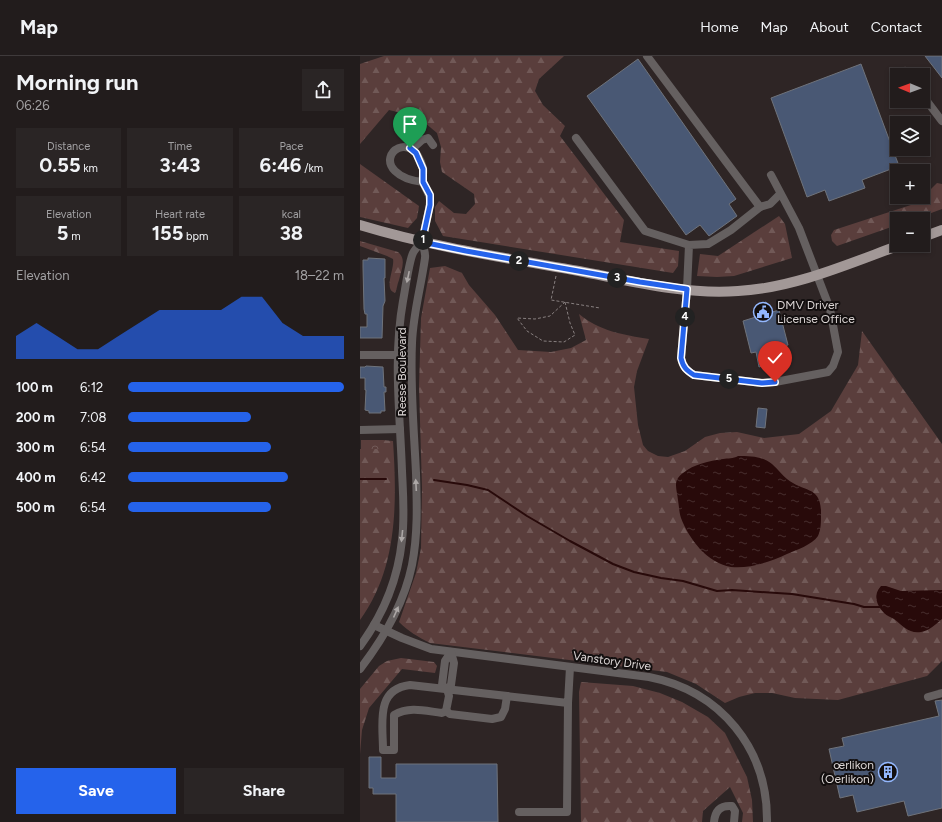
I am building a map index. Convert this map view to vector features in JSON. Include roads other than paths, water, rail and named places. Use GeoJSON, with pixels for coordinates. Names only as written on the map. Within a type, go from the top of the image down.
{"type":"FeatureCollection","features":[{"type":"Feature","properties":{"kind":"main road"},"geometry":{"type":"LineString","coordinates":[[360,225],[422,242],[557,268],[687,289],[724,292],[753,290],[784,284],[890,248]]}},
{"type":"Feature","properties":{"kind":"main road"},"geometry":{"type":"LineString","coordinates":[[930,234],[942,230]]}},
{"type":"Feature","properties":{"kind":"street"},"geometry":{"type":"LineString","coordinates":[[647,56],[760,207]]}},
{"type":"Feature","properties":{"kind":"street"},"geometry":{"type":"LineString","coordinates":[[930,105],[942,121]]}},
{"type":"Feature","properties":{"kind":"street"},"geometry":{"type":"LineString","coordinates":[[412,150],[422,140],[428,138],[433,145]]}},
{"type":"Feature","properties":{"kind":"street"},"geometry":{"type":"LineString","coordinates":[[576,138],[646,230],[689,245],[708,244],[732,230],[760,207],[770,204],[780,194]]}},
{"type":"Feature","properties":{"kind":"street"},"geometry":{"type":"LineString","coordinates":[[422,242],[430,205],[430,195],[423,182],[423,169],[416,153],[410,148],[404,146],[398,148],[392,153],[390,159],[391,166],[396,172],[415,182],[423,182]]}},
{"type":"Feature","properties":{"kind":"street"},"geometry":{"type":"LineString","coordinates":[[689,245],[681,358],[683,366],[688,372],[694,375],[762,383],[828,372],[833,366],[838,352],[830,309],[799,228],[771,175]]}},
{"type":"Feature","properties":{"kind":"street","name":"Reese Boulevard"},"geometry":{"type":"LineString","coordinates":[[360,646],[374,625],[384,605],[399,562],[404,506],[398,355],[402,304],[412,254],[422,242]]}},
{"type":"Feature","properties":{"kind":"street","name":"Reese Boulevard"},"geometry":{"type":"LineString","coordinates":[[360,669],[386,631],[397,610],[412,565],[416,542],[417,505],[411,355],[416,306],[426,256],[422,242]]}},
{"type":"Feature","properties":{"kind":"street"},"geometry":{"type":"LineString","coordinates":[[360,355],[411,355]]}},
{"type":"Feature","properties":{"kind":"street"},"geometry":{"type":"LineString","coordinates":[[360,430],[400,429]]}},
{"type":"Feature","properties":{"kind":"street","name":"Vanstory Drive"},"geometry":{"type":"LineString","coordinates":[[374,625],[420,646],[451,652],[663,680],[678,685],[708,701],[736,727],[748,744],[754,755],[764,785],[767,802],[767,822]]}},
{"type":"Feature","properties":{"kind":"street"},"geometry":{"type":"LineString","coordinates":[[451,652],[445,661],[442,685],[446,690],[449,696],[446,711],[442,714],[412,709],[402,710],[394,715],[394,750],[383,750],[382,711],[384,703],[395,689],[403,686],[410,685],[446,690],[568,703]]}},
{"type":"Feature","properties":{"kind":"street"},"geometry":{"type":"LineString","coordinates":[[518,812],[567,812],[568,703],[570,667]]}},
{"type":"Feature","properties":{"kind":"street"},"geometry":{"type":"LineString","coordinates":[[928,697],[942,693]]}},
{"type":"Feature","properties":{"kind":"street"},"geometry":{"type":"LineString","coordinates":[[446,711],[450,714],[492,719],[501,717],[505,709],[507,696]]}},
{"type":"Feature","properties":{"kind":"street"},"geometry":{"type":"LineString","coordinates":[[714,822],[715,813],[722,806],[732,806],[735,811],[734,822]]}},
{"type":"Feature","properties":{"kind":"water"},"geometry":{"type":"Polygon","coordinates":[[[738,456],[751,456],[764,459],[772,464],[787,479],[815,494],[821,505],[821,523],[818,536],[812,542],[774,560],[745,567],[731,567],[722,565],[714,561],[700,549],[684,526],[681,518],[676,489],[677,479],[687,470],[697,465],[738,456]]]}},
{"type":"Feature","properties":{"kind":"water"},"geometry":{"type":"Polygon","coordinates":[[[881,586],[886,586],[901,591],[942,590],[942,619],[927,630],[917,632],[910,631],[885,614],[879,607],[876,596],[881,586]]]}},
{"type":"Feature","properties":{"kind":"waterway"},"geometry":{"type":"LineString","coordinates":[[360,479],[386,479]]}},
{"type":"Feature","properties":{"kind":"waterway"},"geometry":{"type":"LineString","coordinates":[[434,480],[488,490],[527,516],[570,541],[613,564],[634,572],[683,581],[717,591],[732,590],[792,594],[864,607],[881,607]]}},
{"type":"Feature","properties":{"kind":"place","name":"DMV Driver License Office"},"geometry":{"type":"Point","coordinates":[763,312]}},
{"type":"Feature","properties":{"kind":"place","name":"œrlikon (Oerlikon)"},"geometry":{"type":"Point","coordinates":[888,772]}}]}
